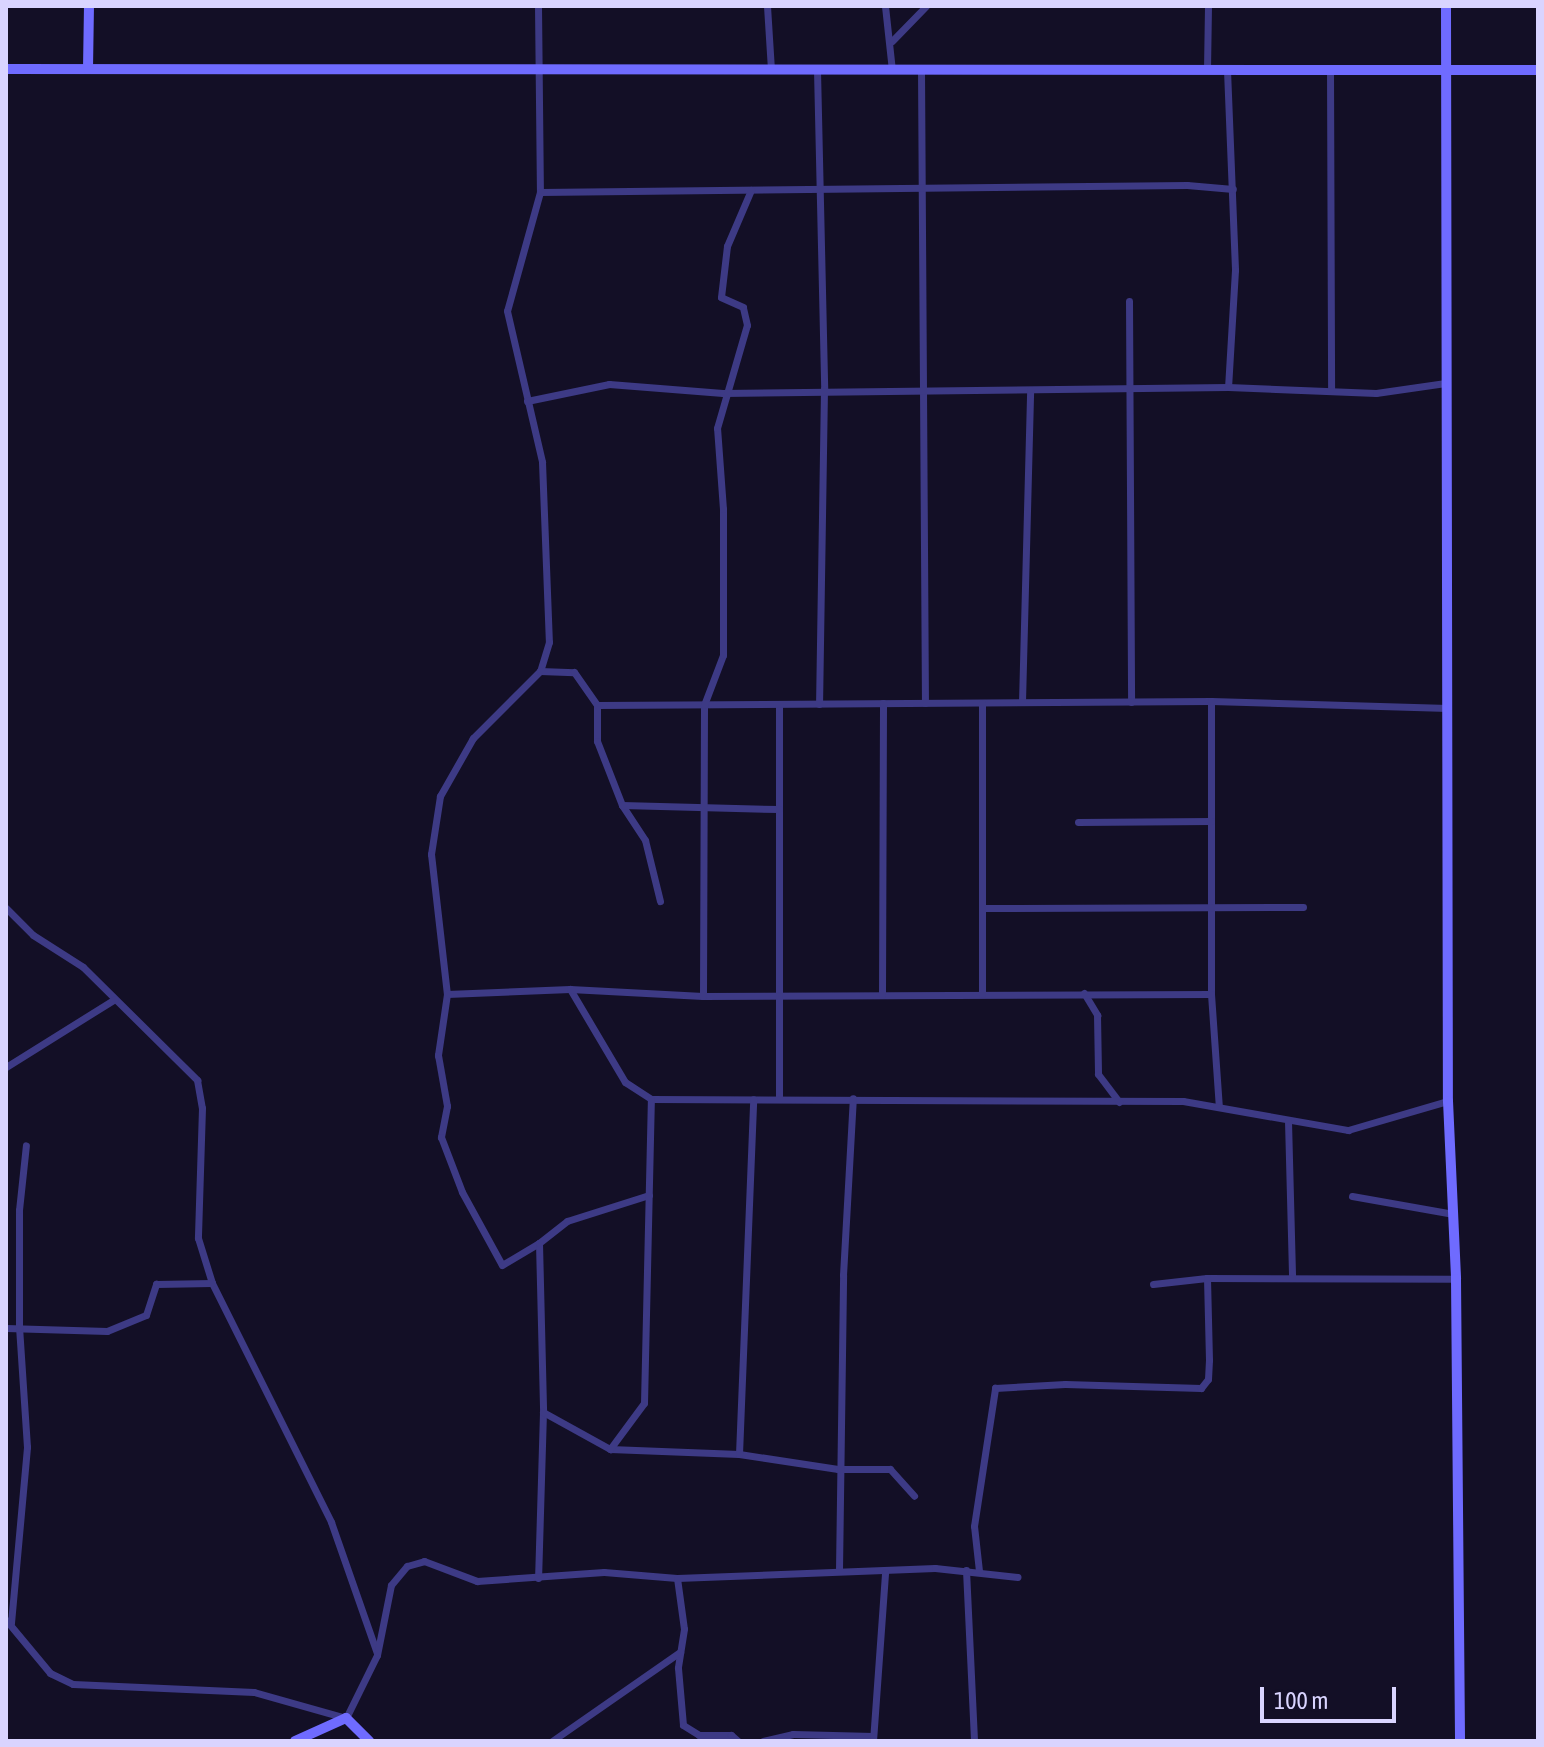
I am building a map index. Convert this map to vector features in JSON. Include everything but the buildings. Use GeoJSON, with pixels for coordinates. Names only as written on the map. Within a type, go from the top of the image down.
{"type":"FeatureCollection","features":[{"type":"Feature","properties":{"kind":"street"},"geometry":{"type":"LineString","coordinates":[[88,69],[89,6]]}},
{"type":"Feature","properties":{"kind":"street"},"geometry":{"type":"LineString","coordinates":[[538,6],[540,192],[507,311],[542,462],[549,533],[549,642],[540,671],[473,738],[440,796],[431,854],[447,994],[438,1055],[447,1106],[441,1137],[462,1192],[502,1265],[539,1243],[567,1221],[649,1195]]}},
{"type":"Feature","properties":{"kind":"street"},"geometry":{"type":"LineString","coordinates":[[767,6],[771,69]]}},
{"type":"Feature","properties":{"kind":"street"},"geometry":{"type":"LineString","coordinates":[[885,6],[892,41],[892,70]]}},
{"type":"Feature","properties":{"kind":"street"},"geometry":{"type":"LineString","coordinates":[[892,41],[926,6]]}},
{"type":"Feature","properties":{"kind":"street"},"geometry":{"type":"LineString","coordinates":[[1207,70],[1208,6]]}},
{"type":"Feature","properties":{"kind":"street"},"geometry":{"type":"LineString","coordinates":[[1446,6],[1445,383],[1451,708],[1448,1101],[1456,1279],[1460,1741]]}},
{"type":"Feature","properties":{"kind":"street"},"geometry":{"type":"LineString","coordinates":[[6,69],[1538,70]]}},
{"type":"Feature","properties":{"kind":"street"},"geometry":{"type":"LineString","coordinates":[[817,70],[824,389],[819,704]]}},
{"type":"Feature","properties":{"kind":"street"},"geometry":{"type":"LineString","coordinates":[[921,70],[919,189],[924,390],[925,703]]}},
{"type":"Feature","properties":{"kind":"street"},"geometry":{"type":"LineString","coordinates":[[1227,70],[1235,270],[1228,387]]}},
{"type":"Feature","properties":{"kind":"street"},"geometry":{"type":"LineString","coordinates":[[1330,70],[1331,390]]}},
{"type":"Feature","properties":{"kind":"street"},"geometry":{"type":"LineString","coordinates":[[540,192],[1187,185],[1233,189]]}},
{"type":"Feature","properties":{"kind":"street"},"geometry":{"type":"LineString","coordinates":[[703,996],[704,705],[723,655],[723,509],[717,428],[723,393],[741,360],[747,325],[743,307],[721,297],[727,246],[751,190]]}},
{"type":"Feature","properties":{"kind":"street"},"geometry":{"type":"LineString","coordinates":[[1129,301],[1127,390],[1131,702]]}},
{"type":"Feature","properties":{"kind":"street"},"geometry":{"type":"LineString","coordinates":[[527,401],[609,384],[723,393],[824,389],[1127,390],[1228,387],[1376,393],[1445,383]]}},
{"type":"Feature","properties":{"kind":"street"},"geometry":{"type":"LineString","coordinates":[[1022,702],[1030,390]]}},
{"type":"Feature","properties":{"kind":"street"},"geometry":{"type":"LineString","coordinates":[[540,671],[574,672],[597,705],[597,741],[622,805],[645,840],[660,901]]}},
{"type":"Feature","properties":{"kind":"street"},"geometry":{"type":"LineString","coordinates":[[597,705],[1211,701],[1451,708]]}},
{"type":"Feature","properties":{"kind":"street"},"geometry":{"type":"LineString","coordinates":[[1211,701],[1211,994],[1219,1107]]}},
{"type":"Feature","properties":{"kind":"street"},"geometry":{"type":"LineString","coordinates":[[882,995],[883,703]]}},
{"type":"Feature","properties":{"kind":"street"},"geometry":{"type":"LineString","coordinates":[[982,703],[982,994]]}},
{"type":"Feature","properties":{"kind":"street"},"geometry":{"type":"LineString","coordinates":[[779,704],[779,1098]]}},
{"type":"Feature","properties":{"kind":"street"},"geometry":{"type":"LineString","coordinates":[[622,805],[779,809]]}},
{"type":"Feature","properties":{"kind":"street"},"geometry":{"type":"LineString","coordinates":[[1078,822],[1211,821]]}},
{"type":"Feature","properties":{"kind":"street"},"geometry":{"type":"LineString","coordinates":[[982,908],[1303,907]]}},
{"type":"Feature","properties":{"kind":"street"},"geometry":{"type":"LineString","coordinates":[[6,908],[33,935],[83,967],[197,1080],[202,1108],[198,1238],[212,1283],[331,1522],[377,1655]]}},
{"type":"Feature","properties":{"kind":"street"},"geometry":{"type":"LineString","coordinates":[[570,989],[625,1082],[651,1099],[1183,1101],[1348,1130],[1448,1101]]}},
{"type":"Feature","properties":{"kind":"street"},"geometry":{"type":"LineString","coordinates":[[447,994],[570,989],[703,996],[1211,994]]}},
{"type":"Feature","properties":{"kind":"street"},"geometry":{"type":"LineString","coordinates":[[1084,993],[1097,1015],[1098,1074],[1119,1102]]}},
{"type":"Feature","properties":{"kind":"street"},"geometry":{"type":"LineString","coordinates":[[6,1067],[115,999]]}},
{"type":"Feature","properties":{"kind":"street"},"geometry":{"type":"LineString","coordinates":[[839,1570],[838,1469],[853,1098]]}},
{"type":"Feature","properties":{"kind":"street"},"geometry":{"type":"LineString","coordinates":[[610,1449],[644,1403],[651,1099]]}},
{"type":"Feature","properties":{"kind":"street"},"geometry":{"type":"LineString","coordinates":[[739,1454],[753,1099]]}},
{"type":"Feature","properties":{"kind":"street"},"geometry":{"type":"LineString","coordinates":[[1288,1121],[1292,1278]]}},
{"type":"Feature","properties":{"kind":"street"},"geometry":{"type":"LineString","coordinates":[[26,1145],[19,1210],[19,1328],[27,1447],[9,1621],[50,1673],[73,1684],[254,1692],[346,1718],[369,1741]]}},
{"type":"Feature","properties":{"kind":"street"},"geometry":{"type":"LineString","coordinates":[[1352,1196],[1453,1214]]}},
{"type":"Feature","properties":{"kind":"street"},"geometry":{"type":"LineString","coordinates":[[538,1578],[543,1412],[539,1243]]}},
{"type":"Feature","properties":{"kind":"street"},"geometry":{"type":"LineString","coordinates":[[1153,1284],[1207,1278],[1456,1279]]}},
{"type":"Feature","properties":{"kind":"street"},"geometry":{"type":"LineString","coordinates":[[979,1571],[974,1526],[995,1388],[1065,1384],[1201,1388],[1208,1379],[1207,1278]]}},
{"type":"Feature","properties":{"kind":"street"},"geometry":{"type":"LineString","coordinates":[[6,1328],[107,1331],[146,1315],[156,1284],[212,1283]]}},
{"type":"Feature","properties":{"kind":"street"},"geometry":{"type":"LineString","coordinates":[[543,1412],[610,1449],[739,1454],[838,1469],[890,1469],[914,1496]]}},
{"type":"Feature","properties":{"kind":"street"},"geometry":{"type":"LineString","coordinates":[[295,1741],[346,1718],[377,1655],[391,1585],[407,1566],[424,1561],[477,1581],[604,1572],[677,1578],[839,1570],[966,1570],[1018,1577]]}},
{"type":"Feature","properties":{"kind":"street"},"geometry":{"type":"LineString","coordinates":[[966,1570],[974,1741]]}},
{"type":"Feature","properties":{"kind":"street"},"geometry":{"type":"LineString","coordinates":[[763,1741],[793,1734],[873,1739],[885,1572]]}},
{"type":"Feature","properties":{"kind":"street"},"geometry":{"type":"LineString","coordinates":[[677,1578],[684,1629],[680,1652],[683,1725],[699,1735],[731,1735],[738,1741]]}},
{"type":"Feature","properties":{"kind":"street"},"geometry":{"type":"LineString","coordinates":[[552,1741],[680,1652]]}}]}
